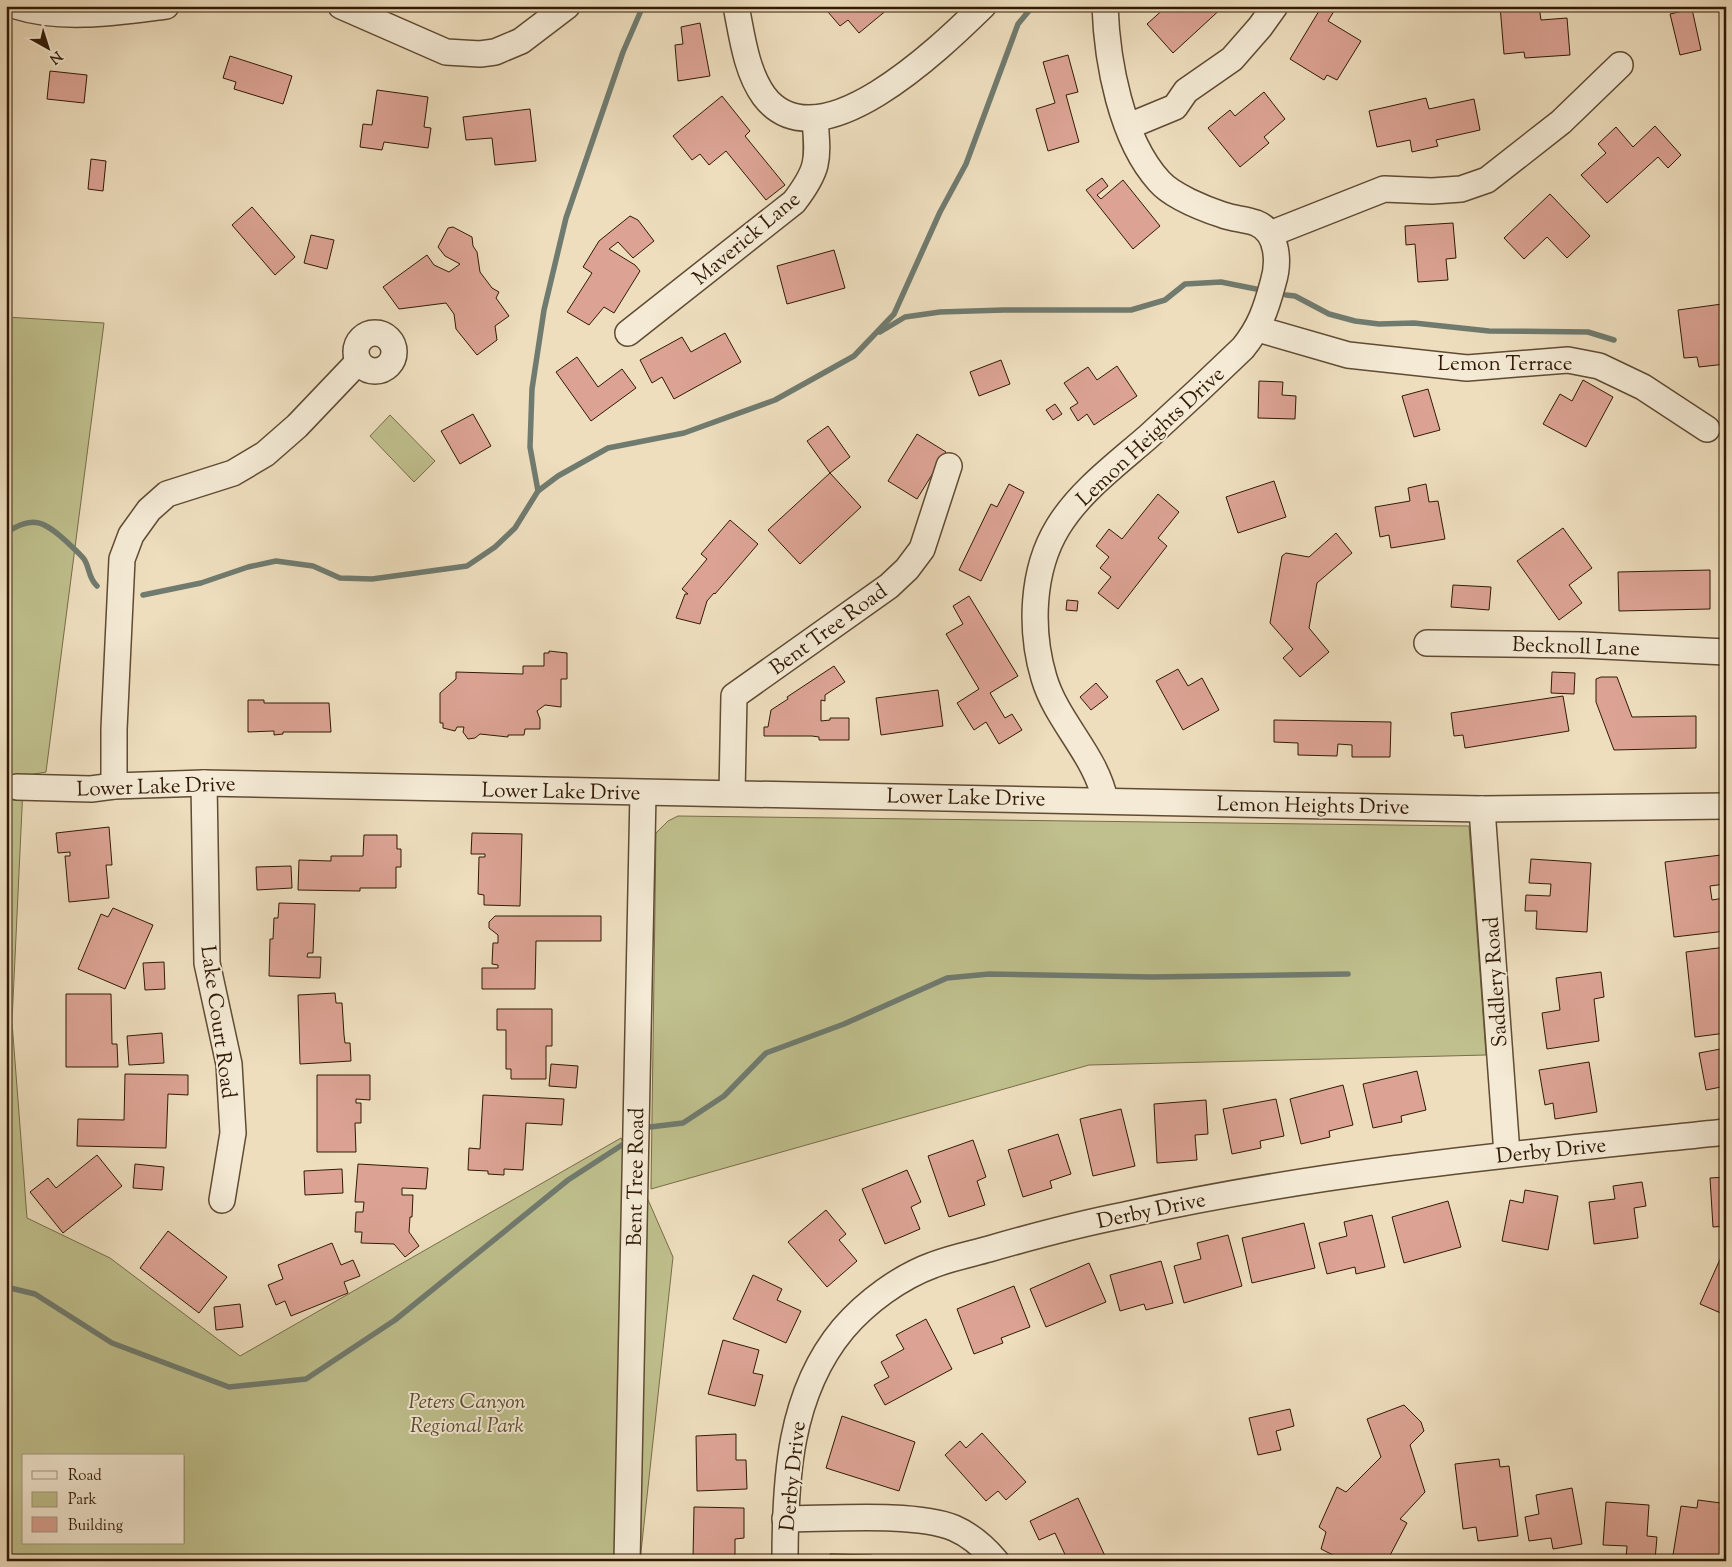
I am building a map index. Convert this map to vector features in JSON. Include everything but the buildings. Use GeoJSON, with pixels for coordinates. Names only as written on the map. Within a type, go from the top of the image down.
{"type":"FeatureCollection","features":[{"type":"Feature","properties":{"kind":"street"},"geometry":{"type":"LineString","coordinates":[[16,6],[47,12],[93,12],[166,6]]}},
{"type":"Feature","properties":{"kind":"street"},"geometry":{"type":"LineString","coordinates":[[341,6],[446,52],[480,54],[494,52],[521,41],[567,6]]}},
{"type":"Feature","properties":{"kind":"street"},"geometry":{"type":"LineString","coordinates":[[736,6],[749,66],[765,98],[778,110],[796,117],[815,118],[837,113],[894,83],[925,60],[983,6]]}},
{"type":"Feature","properties":{"kind":"street"},"geometry":{"type":"LineString","coordinates":[[1105,6],[1106,38],[1114,82],[1139,151],[1160,182],[1187,200],[1225,216],[1259,224],[1270,234],[1384,189],[1432,191],[1461,189],[1486,180],[1561,122],[1620,65]]}},
{"type":"Feature","properties":{"kind":"street"},"geometry":{"type":"LineString","coordinates":[[1126,118],[1175,107],[1186,91],[1232,59],[1260,28],[1275,6]]}},
{"type":"Feature","properties":{"kind":"street","name":"Maverick Lane"},"geometry":{"type":"LineString","coordinates":[[628,333],[794,202],[810,180],[817,163],[815,118]]}},
{"type":"Feature","properties":{"kind":"street","name":"Lemon Heights Drive"},"geometry":{"type":"LineString","coordinates":[[1270,234],[1275,247],[1277,270],[1258,329],[1243,348],[1190,399],[1088,490],[1058,528],[1048,549],[1036,599],[1037,653],[1045,682],[1068,728],[1098,774],[1105,800],[1482,809],[1726,806]]}},
{"type":"Feature","properties":{"kind":"street","name":"Lemon Terrace"},"geometry":{"type":"LineString","coordinates":[[1258,329],[1348,354],[1467,368],[1568,360],[1599,366],[1643,387],[1707,429]]}},
{"type":"Feature","properties":{"kind":"street"},"geometry":{"type":"LineString","coordinates":[[114,786],[114,729],[122,560],[131,535],[149,510],[166,494],[233,473],[265,454],[297,426],[358,362]]}},
{"type":"Feature","properties":{"kind":"street","name":"Bent Tree Road"},"geometry":{"type":"LineString","coordinates":[[732,793],[734,696],[889,586],[907,569],[922,549],[949,466]]}},
{"type":"Feature","properties":{"kind":"street","name":"Becknoll Lane"},"geometry":{"type":"LineString","coordinates":[[1426,643],[1582,645],[1726,652]]}},
{"type":"Feature","properties":{"kind":"street","name":"Lower Lake Drive"},"geometry":{"type":"LineString","coordinates":[[17,787],[91,790],[114,786],[204,783],[643,793],[1105,800]]}},
{"type":"Feature","properties":{"kind":"street","name":"Lake Court Road"},"geometry":{"type":"LineString","coordinates":[[204,783],[207,963],[230,1064],[233,1133],[222,1200]]}},
{"type":"Feature","properties":{"kind":"street","name":"Bent Tree Road"},"geometry":{"type":"LineString","coordinates":[[627,1561],[643,793]]}},
{"type":"Feature","properties":{"kind":"street","name":"Saddlery Road"},"geometry":{"type":"LineString","coordinates":[[1482,809],[1507,1154]]}},
{"type":"Feature","properties":{"kind":"street","name":"Derby Drive"},"geometry":{"type":"LineString","coordinates":[[784,1561],[788,1470],[798,1414],[810,1382],[826,1352],[845,1327],[872,1301],[902,1279],[933,1265],[1029,1238],[1187,1201],[1338,1175],[1507,1154],[1726,1132]]}},
{"type":"Feature","properties":{"kind":"street"},"geometry":{"type":"LineString","coordinates":[[785,1519],[913,1519],[953,1528],[984,1547],[996,1561]]}},
{"type":"Feature","properties":{"kind":"green space"},"geometry":{"type":"Polygon","coordinates":[[[6,317],[104,323],[46,772],[6,779],[6,317]]]}},
{"type":"Feature","properties":{"kind":"green space"},"geometry":{"type":"Polygon","coordinates":[[[390,415],[435,461],[414,482],[370,436],[390,415]]]}},
{"type":"Feature","properties":{"kind":"green space","name":"Peters Canyon Regional Park"},"geometry":{"type":"Polygon","coordinates":[[[6,781],[23,787],[12,1022],[27,1218],[110,1258],[240,1356],[621,1138],[673,1257],[640,1561],[6,1561],[6,781]]]}},
{"type":"Feature","properties":{"kind":"green space"},"geometry":{"type":"Polygon","coordinates":[[[678,816],[1469,826],[1486,1055],[1089,1065],[651,1189],[656,833],[668,821],[678,816]]]}},
{"type":"Feature","properties":{"kind":"waterway"},"geometry":{"type":"LineString","coordinates":[[538,491],[530,447],[532,389],[544,310],[566,218],[623,52],[643,6]]}},
{"type":"Feature","properties":{"kind":"waterway"},"geometry":{"type":"LineString","coordinates":[[143,595],[201,583],[248,567],[276,561],[313,566],[340,578],[372,579],[467,566],[495,547],[515,528],[538,491],[558,476],[608,448],[684,433],[775,400],[854,356],[894,314],[940,212],[966,164],[1018,24],[1033,6]]}},
{"type":"Feature","properties":{"kind":"waterway"},"geometry":{"type":"LineString","coordinates":[[880,332],[905,317],[940,312],[1131,310],[1165,300],[1185,284],[1221,282],[1256,289]]}},
{"type":"Feature","properties":{"kind":"waterway"},"geometry":{"type":"LineString","coordinates":[[1286,295],[1295,296],[1329,314],[1355,321],[1379,324],[1414,323],[1489,331],[1588,332],[1614,340]]}},
{"type":"Feature","properties":{"kind":"waterway"},"geometry":{"type":"LineString","coordinates":[[6,533],[15,527],[31,522],[45,525],[52,529],[84,559],[92,580],[97,586]]}},
{"type":"Feature","properties":{"kind":"waterway"},"geometry":{"type":"LineString","coordinates":[[650,1127],[683,1123],[724,1096],[766,1053],[844,1024],[947,978],[989,974],[1152,977],[1348,974]]}},
{"type":"Feature","properties":{"kind":"waterway"},"geometry":{"type":"LineString","coordinates":[[6,1287],[35,1294],[112,1343],[229,1387],[306,1379],[395,1320],[568,1180],[622,1145]]}}]}
